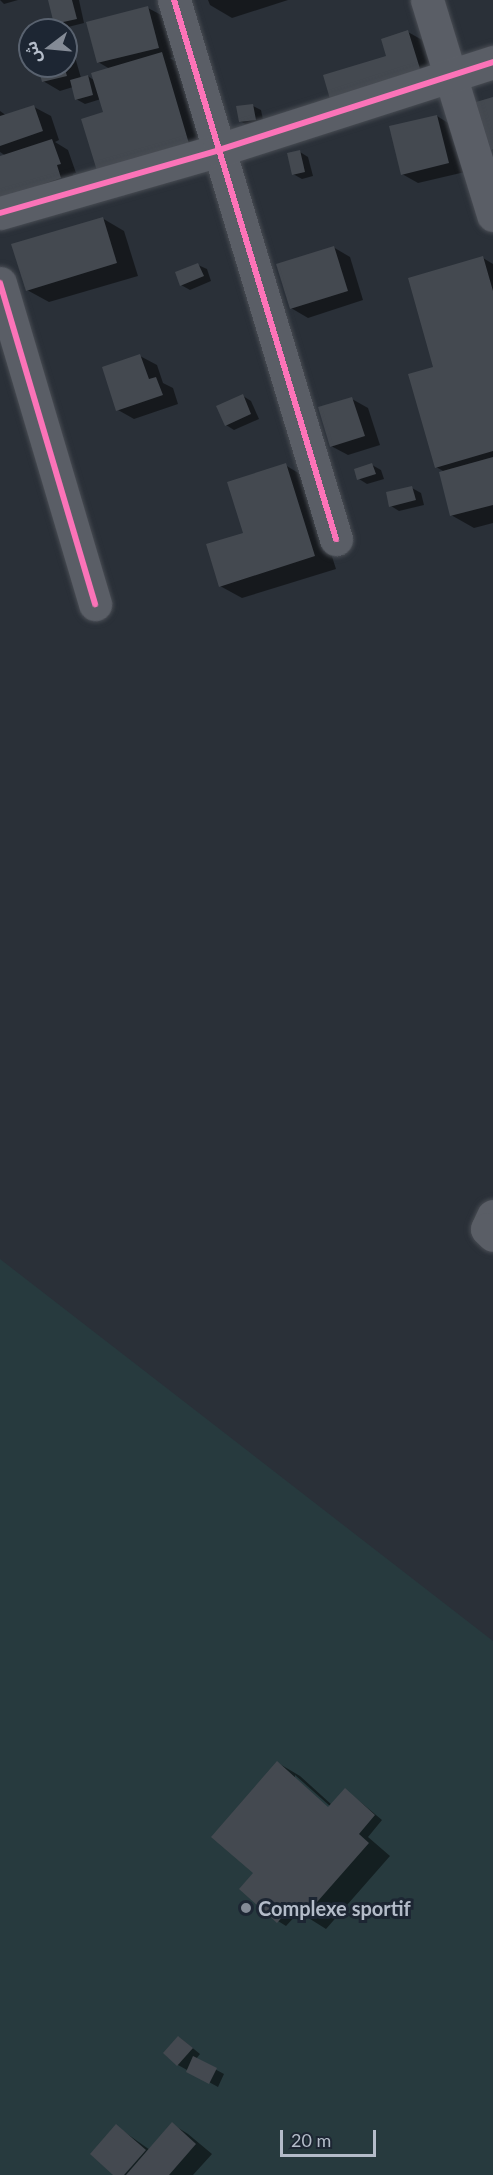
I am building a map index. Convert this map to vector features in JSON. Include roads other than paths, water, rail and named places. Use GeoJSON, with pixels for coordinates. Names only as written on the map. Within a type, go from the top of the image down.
{"type":"FeatureCollection","features":[{"type":"Feature","properties":{"kind":"street"},"geometry":{"type":"LineString","coordinates":[[174,0],[336,539]]}},
{"type":"Feature","properties":{"kind":"street"},"geometry":{"type":"LineString","coordinates":[[427,0],[493,215]]}},
{"type":"Feature","properties":{"kind":"street"},"geometry":{"type":"LineString","coordinates":[[0,213],[219,150],[493,62]]}},
{"type":"Feature","properties":{"kind":"street"},"geometry":{"type":"LineString","coordinates":[[0,283],[95,604]]}},
{"type":"Feature","properties":{"kind":"street"},"geometry":{"type":"LineString","coordinates":[[493,1216],[487,1229],[493,1235]]}},
{"type":"Feature","properties":{"kind":"place","name":"Complexe sportif"},"geometry":{"type":"Point","coordinates":[246,1908]}}]}
